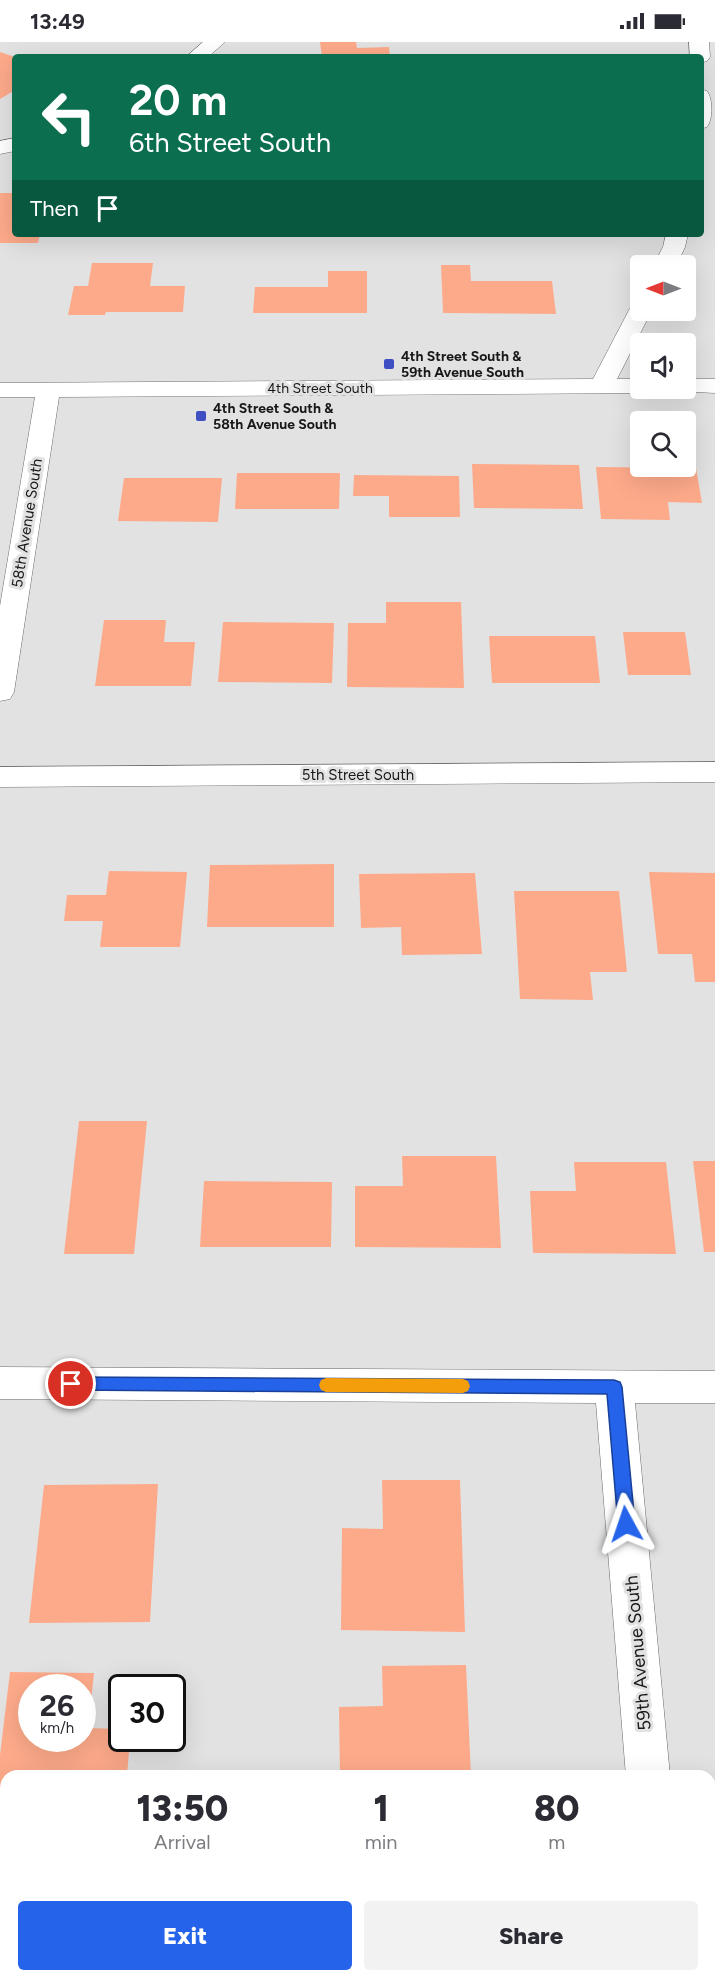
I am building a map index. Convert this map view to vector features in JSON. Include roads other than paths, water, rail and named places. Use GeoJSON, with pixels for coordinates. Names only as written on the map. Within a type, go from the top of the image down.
{"type":"FeatureCollection","features":[{"type":"Feature","properties":{"kind":"street"},"geometry":{"type":"LineString","coordinates":[[200,54],[215,42]]}},
{"type":"Feature","properties":{"kind":"street"},"geometry":{"type":"LineString","coordinates":[[670,255],[676,237]]}},
{"type":"Feature","properties":{"kind":"street"},"geometry":{"type":"LineString","coordinates":[[601,386],[635,321]]}},
{"type":"Feature","properties":{"kind":"street","name":"4th Street South"},"geometry":{"type":"LineString","coordinates":[[0,390],[630,386]]}},
{"type":"Feature","properties":{"kind":"street"},"geometry":{"type":"LineString","coordinates":[[696,386],[715,386]]}},
{"type":"Feature","properties":{"kind":"street","name":"58th Avenue South"},"geometry":{"type":"LineString","coordinates":[[0,692],[48,390]]}},
{"type":"Feature","properties":{"kind":"street","name":"5th Street South"},"geometry":{"type":"LineString","coordinates":[[0,777],[715,772]]}},
{"type":"Feature","properties":{"kind":"street"},"geometry":{"type":"LineString","coordinates":[[0,1383],[715,1387]]}},
{"type":"Feature","properties":{"kind":"street","name":"59th Avenue South"},"geometry":{"type":"LineString","coordinates":[[614,1387],[647,1770]]}},
{"type":"Feature","properties":{"kind":"place","name":"4th Street South & 59th Avenue South"},"geometry":{"type":"Point","coordinates":[389,364]}},
{"type":"Feature","properties":{"kind":"place","name":"4th Street South & 58th Avenue South"},"geometry":{"type":"Point","coordinates":[201,416]}}]}
